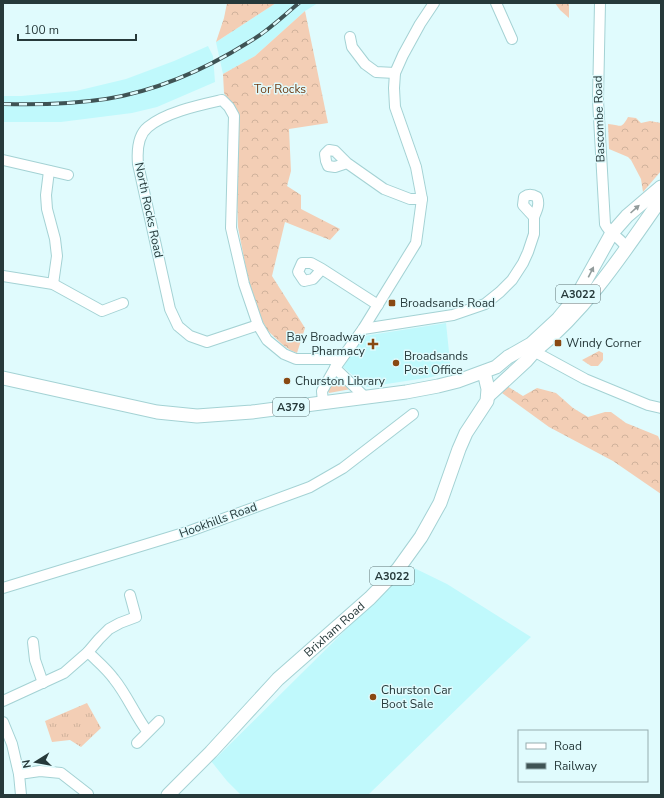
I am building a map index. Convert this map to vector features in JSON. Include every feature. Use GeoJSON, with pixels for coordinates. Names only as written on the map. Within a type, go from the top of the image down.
{"type":"FeatureCollection","features":[{"type":"Feature","properties":{"kind":"main road","name":"A3022"},"geometry":{"type":"LineString","coordinates":[[533,349],[577,296],[612,233],[627,216],[661,187]]}},
{"type":"Feature","properties":{"kind":"main road","name":"A3022"},"geometry":{"type":"LineString","coordinates":[[533,349],[555,335],[566,323],[627,249],[661,199]]}},
{"type":"Feature","properties":{"kind":"main road"},"geometry":{"type":"LineString","coordinates":[[488,396],[487,382],[490,370],[533,349]]}},
{"type":"Feature","properties":{"kind":"main road","name":"Brixham Road"},"geometry":{"type":"LineString","coordinates":[[168,795],[227,735],[278,679],[370,598],[398,569],[421,536],[440,503],[466,433],[487,402],[488,396],[533,349]]}},
{"type":"Feature","properties":{"kind":"main road","name":"A379"},"geometry":{"type":"LineString","coordinates":[[3,378],[157,412],[197,416],[234,414],[323,403],[364,396],[406,392],[438,386],[490,370]]}},
{"type":"Feature","properties":{"kind":"street"},"geometry":{"type":"LineString","coordinates":[[323,403],[322,391],[337,366],[363,329],[416,243],[422,199],[416,167],[395,107],[394,88],[396,73],[406,48],[434,3]]}},
{"type":"Feature","properties":{"kind":"street"},"geometry":{"type":"LineString","coordinates":[[496,3],[512,39]]}},
{"type":"Feature","properties":{"kind":"street","name":"Bascombe Road"},"geometry":{"type":"LineString","coordinates":[[600,3],[598,71],[600,146],[605,224],[608,230],[612,233]]}},
{"type":"Feature","properties":{"kind":"street"},"geometry":{"type":"LineString","coordinates":[[350,37],[352,47],[365,64],[376,72],[396,73]]}},
{"type":"Feature","properties":{"kind":"street","name":"North Rocks Road"},"geometry":{"type":"LineString","coordinates":[[258,325],[207,342],[190,336],[178,326],[170,309],[138,164],[137,152],[141,138],[148,127],[164,118],[189,108],[222,100],[229,107],[234,116],[231,228],[244,284],[258,325],[267,340],[284,354],[296,359],[332,359],[337,366]]}},
{"type":"Feature","properties":{"kind":"street"},"geometry":{"type":"LineString","coordinates":[[3,160],[68,175]]}},
{"type":"Feature","properties":{"kind":"street"},"geometry":{"type":"LineString","coordinates":[[347,163],[384,189],[410,199],[422,199]]}},
{"type":"Feature","properties":{"kind":"street"},"geometry":{"type":"LineString","coordinates":[[49,171],[46,195],[47,209],[55,239],[57,256],[53,284]]}},
{"type":"Feature","properties":{"kind":"street"},"geometry":{"type":"LineString","coordinates":[[363,329],[453,315],[485,304],[512,280],[523,263],[534,234],[534,218]]}},
{"type":"Feature","properties":{"kind":"street"},"geometry":{"type":"LineString","coordinates":[[612,233],[624,243],[627,249]]}},
{"type":"Feature","properties":{"kind":"street"},"geometry":{"type":"LineString","coordinates":[[322,269],[378,305]]}},
{"type":"Feature","properties":{"kind":"street"},"geometry":{"type":"LineString","coordinates":[[3,276],[53,284],[102,311],[123,303]]}},
{"type":"Feature","properties":{"kind":"street"},"geometry":{"type":"LineString","coordinates":[[533,349],[539,354],[585,379],[648,405],[661,408]]}},
{"type":"Feature","properties":{"kind":"street"},"geometry":{"type":"LineString","coordinates":[[337,366],[364,396]]}},
{"type":"Feature","properties":{"kind":"street","name":"Hookhills Road"},"geometry":{"type":"LineString","coordinates":[[3,588],[190,531],[310,487],[343,468],[413,414]]}},
{"type":"Feature","properties":{"kind":"street"},"geometry":{"type":"LineString","coordinates":[[3,702],[64,673],[88,652],[109,629],[120,623],[138,621],[130,595]]}},
{"type":"Feature","properties":{"kind":"street"},"geometry":{"type":"LineString","coordinates":[[33,642],[35,660],[43,683]]}},
{"type":"Feature","properties":{"kind":"street"},"geometry":{"type":"LineString","coordinates":[[88,652],[113,677],[147,732]]}},
{"type":"Feature","properties":{"kind":"street"},"geometry":{"type":"LineString","coordinates":[[137,743],[159,721]]}},
{"type":"Feature","properties":{"kind":"street"},"geometry":{"type":"LineString","coordinates":[[3,722],[7,745],[19,774],[21,795]]}},
{"type":"Feature","properties":{"kind":"street"},"geometry":{"type":"LineString","coordinates":[[19,774],[40,771],[61,773],[90,792]]}},
{"type":"Feature","properties":{"kind":"shaded area"},"geometry":{"type":"Polygon","coordinates":[[[276,3],[318,3],[305,11],[255,56],[223,74],[216,42],[276,3]]]}},
{"type":"Feature","properties":{"kind":"shaded area"},"geometry":{"type":"Polygon","coordinates":[[[208,46],[213,56],[215,82],[157,107],[132,113],[61,122],[3,122],[3,96],[21,96],[76,91],[126,79],[174,61],[208,46]]]}},
{"type":"Feature","properties":{"kind":"shaded area"},"geometry":{"type":"Polygon","coordinates":[[[446,323],[451,371],[432,377],[367,387],[343,367],[364,336],[446,323]]]}},
{"type":"Feature","properties":{"kind":"shaded area","name":"Churston Car Boot Sale"},"geometry":{"type":"Polygon","coordinates":[[[410,566],[447,584],[531,637],[368,795],[241,795],[227,781],[211,761],[217,757],[410,566]]]}},
{"type":"Feature","properties":{"kind":"green space"},"geometry":{"type":"Polygon","coordinates":[[[227,3],[276,3],[216,42],[227,3]]]}},
{"type":"Feature","properties":{"kind":"green space"},"geometry":{"type":"Polygon","coordinates":[[[555,3],[569,3],[569,18],[560,10],[555,3]]]}},
{"type":"Feature","properties":{"kind":"green space","name":"Tor Rocks"},"geometry":{"type":"Polygon","coordinates":[[[305,11],[328,123],[289,129],[291,171],[287,186],[301,195],[301,209],[340,229],[330,240],[285,222],[272,276],[305,328],[297,353],[283,345],[268,331],[260,317],[248,279],[238,227],[237,198],[239,114],[224,93],[223,74],[255,56],[305,11]]]}},
{"type":"Feature","properties":{"kind":"green space"},"geometry":{"type":"Polygon","coordinates":[[[628,117],[636,118],[641,123],[650,121],[661,123],[661,171],[643,192],[641,179],[631,160],[628,157],[609,149],[608,124],[620,126],[624,124],[628,117]]]}},
{"type":"Feature","properties":{"kind":"green space"},"geometry":{"type":"Polygon","coordinates":[[[599,351],[603,353],[603,360],[598,366],[591,366],[582,360],[599,351]]]}},
{"type":"Feature","properties":{"kind":"green space"},"geometry":{"type":"Polygon","coordinates":[[[335,378],[351,389],[329,393],[327,389],[335,378]]]}},
{"type":"Feature","properties":{"kind":"green space"},"geometry":{"type":"Polygon","coordinates":[[[507,386],[523,396],[537,388],[556,393],[573,408],[588,417],[605,412],[611,412],[626,423],[658,436],[661,443],[661,494],[613,461],[549,427],[502,393],[507,386]]]}},
{"type":"Feature","properties":{"kind":"green space"},"geometry":{"type":"Polygon","coordinates":[[[87,703],[101,728],[81,747],[70,740],[52,742],[45,721],[87,703]]]}},
{"type":"Feature","properties":{"kind":"railway"},"geometry":{"type":"LineString","coordinates":[[3,104],[54,104],[93,101],[143,91],[162,85],[198,70],[233,52],[262,34],[299,3]]}},
{"type":"Feature","properties":{"kind":"place","name":"Broadsands Road"},"geometry":{"type":"Point","coordinates":[392,303]}},
{"type":"Feature","properties":{"kind":"place","name":"Windy Corner"},"geometry":{"type":"Point","coordinates":[558,343]}},
{"type":"Feature","properties":{"kind":"place","name":"Bay Broadway Pharmacy"},"geometry":{"type":"Point","coordinates":[373,344]}},
{"type":"Feature","properties":{"kind":"place","name":"Broadsands Post Office"},"geometry":{"type":"Point","coordinates":[396,363]}},
{"type":"Feature","properties":{"kind":"place","name":"Churston Library"},"geometry":{"type":"Point","coordinates":[287,381]}},
{"type":"Feature","properties":{"kind":"place","name":"Churston Car Boot Sale"},"geometry":{"type":"Point","coordinates":[373,697]}}]}
